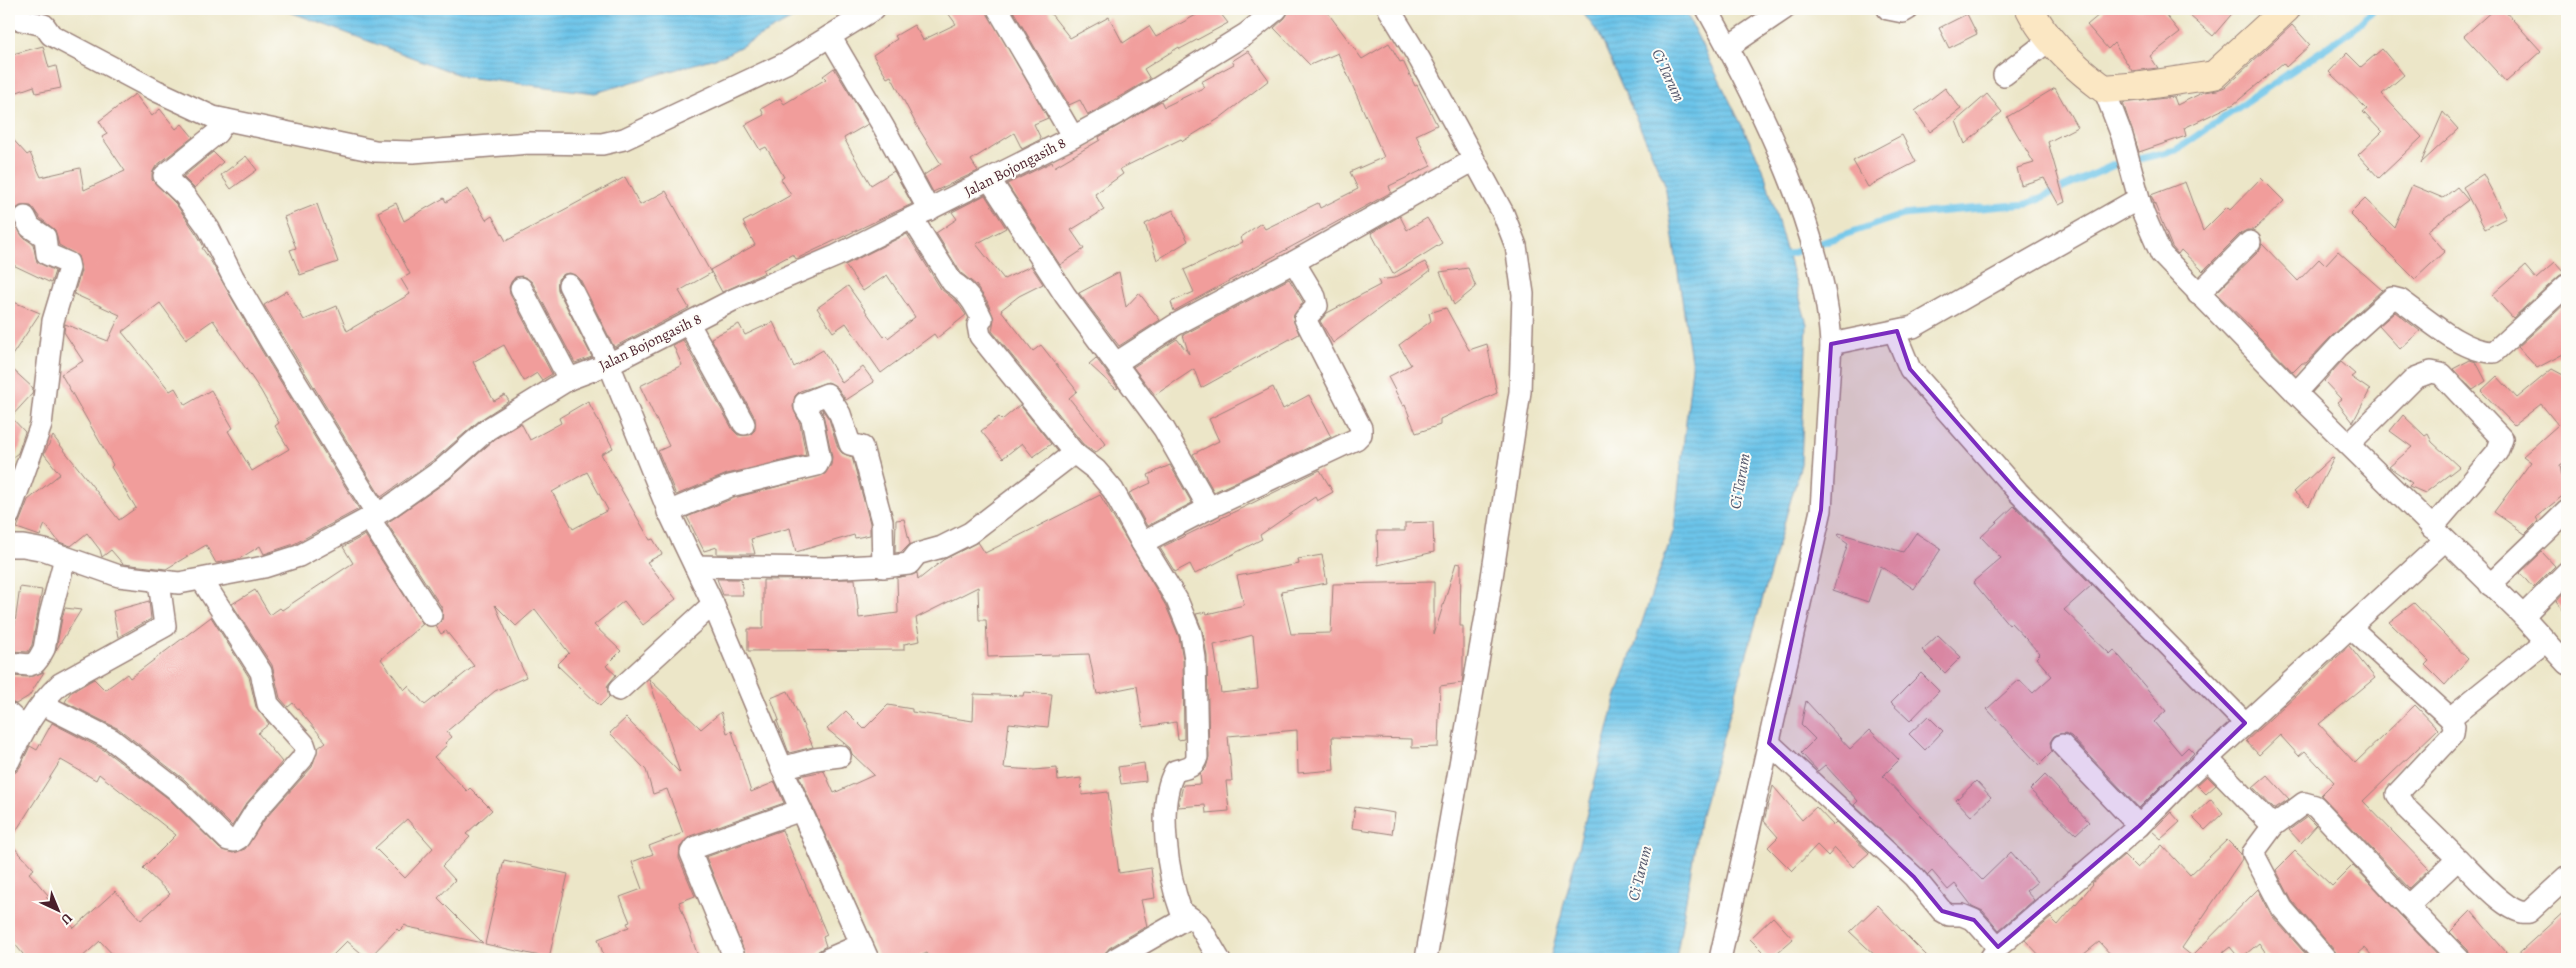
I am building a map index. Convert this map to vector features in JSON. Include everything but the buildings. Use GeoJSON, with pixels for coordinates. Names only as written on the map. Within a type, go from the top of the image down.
{"type":"FeatureCollection","features":[{"type":"Feature","properties":{"kind":"street"},"geometry":{"type":"LineString","coordinates":[[9,18],[44,25],[51,35],[157,91],[213,117],[375,151],[414,152],[529,143],[602,144],[624,139],[780,66],[874,9]]}},
{"type":"Feature","properties":{"kind":"street"},"geometry":{"type":"LineString","coordinates":[[998,9],[1073,137]]}},
{"type":"Feature","properties":{"kind":"street","name":"Jalan Bojongasih 8"},"geometry":{"type":"LineString","coordinates":[[9,546],[23,546],[46,550],[119,576],[178,583],[264,567],[299,556],[373,516],[443,470],[488,429],[569,379],[609,364],[734,300],[836,256],[1073,137],[1120,111],[1246,34],[1277,9]]}},
{"type":"Feature","properties":{"kind":"street"},"geometry":{"type":"LineString","coordinates":[[1707,9],[1728,47],[1784,163],[1817,259],[1830,325],[1831,344],[1821,510],[1720,959]]}},
{"type":"Feature","properties":{"kind":"street"},"geometry":{"type":"LineString","coordinates":[[1728,47],[1784,9]]}},
{"type":"Feature","properties":{"kind":"street"},"geometry":{"type":"LineString","coordinates":[[1888,9],[1903,12],[1908,9]]}},
{"type":"Feature","properties":{"kind":"street"},"geometry":{"type":"LineString","coordinates":[[2030,9],[2036,21],[2051,39],[2084,74],[2104,89],[2122,136],[2138,199],[2161,254],[2296,394],[2349,444],[2490,585],[2524,616],[2567,664]]}},
{"type":"Feature","properties":{"kind":"street"},"geometry":{"type":"LineString","coordinates":[[2104,89],[2187,80],[2214,75],[2286,9]]}},
{"type":"Feature","properties":{"kind":"street"},"geometry":{"type":"LineString","coordinates":[[1392,11],[1503,213],[1516,246],[1523,294],[1520,392],[1487,610],[1426,959]]}},
{"type":"Feature","properties":{"kind":"street"},"geometry":{"type":"LineString","coordinates":[[830,36],[884,126],[920,215],[952,282],[961,286],[977,309],[982,319],[978,325],[980,336],[1074,452],[1096,470],[1113,490],[1142,543],[1177,600],[1191,634],[1195,658],[1197,757],[1195,763],[1190,767],[1175,771],[1167,791],[1167,845],[1177,901],[1181,911],[1198,923],[1219,959]]}},
{"type":"Feature","properties":{"kind":"street"},"geometry":{"type":"LineString","coordinates":[[2004,75],[2051,39]]}},
{"type":"Feature","properties":{"kind":"street"},"geometry":{"type":"LineString","coordinates":[[226,120],[217,133],[164,176],[185,196],[209,229],[233,277],[431,616]]}},
{"type":"Feature","properties":{"kind":"street"},"geometry":{"type":"LineString","coordinates":[[1116,363],[1176,325],[1294,262],[1474,160]]}},
{"type":"Feature","properties":{"kind":"street"},"geometry":{"type":"LineString","coordinates":[[990,180],[1065,295],[1164,429],[1209,508]]}},
{"type":"Feature","properties":{"kind":"street"},"geometry":{"type":"LineString","coordinates":[[1831,344],[1913,328],[2138,199]]}},
{"type":"Feature","properties":{"kind":"street"},"geometry":{"type":"LineString","coordinates":[[9,515],[41,426],[53,321],[69,268],[68,262],[47,254],[45,237],[30,227],[25,217]]}},
{"type":"Feature","properties":{"kind":"street"},"geometry":{"type":"LineString","coordinates":[[2198,294],[2250,242]]}},
{"type":"Feature","properties":{"kind":"street"},"geometry":{"type":"LineString","coordinates":[[1142,543],[1209,508],[1356,439],[1361,434],[1361,428],[1305,319],[1317,306],[1315,298],[1294,262]]}},
{"type":"Feature","properties":{"kind":"street"},"geometry":{"type":"LineString","coordinates":[[569,285],[609,364],[668,512],[713,604],[782,768],[864,952],[828,959]]}},
{"type":"Feature","properties":{"kind":"street"},"geometry":{"type":"LineString","coordinates":[[2296,394],[2339,346],[2392,298],[2400,300],[2462,343],[2484,352],[2494,352],[2567,285]]}},
{"type":"Feature","properties":{"kind":"street"},"geometry":{"type":"LineString","coordinates":[[521,288],[569,379]]}},
{"type":"Feature","properties":{"kind":"street"},"geometry":{"type":"LineString","coordinates":[[689,324],[744,424]]}},
{"type":"Feature","properties":{"kind":"street"},"geometry":{"type":"LineString","coordinates":[[1897,331],[1898,340],[1910,369],[2018,492],[2245,723]]}},
{"type":"Feature","properties":{"kind":"street"},"geometry":{"type":"LineString","coordinates":[[1769,743],[1914,877],[1942,911],[1949,915],[1962,915],[1974,920],[1994,953],[2138,826],[2207,758],[2350,627],[2438,534],[2497,452],[2502,439],[2440,374],[2431,372],[2415,378],[2349,444]]}},
{"type":"Feature","properties":{"kind":"street"},"geometry":{"type":"LineString","coordinates":[[668,512],[730,486],[817,465],[820,459],[812,419],[804,407],[805,403],[827,394],[840,414],[850,444],[862,447],[882,521],[884,565]]}},
{"type":"Feature","properties":{"kind":"street"},"geometry":{"type":"LineString","coordinates":[[694,566],[825,568],[884,565],[883,567],[909,564],[917,554],[942,547],[970,533],[1074,452]]}},
{"type":"Feature","properties":{"kind":"street"},"geometry":{"type":"LineString","coordinates":[[2490,585],[2567,511]]}},
{"type":"Feature","properties":{"kind":"street"},"geometry":{"type":"LineString","coordinates":[[9,663],[29,665],[35,663],[44,649],[50,615],[65,558]]}},
{"type":"Feature","properties":{"kind":"street"},"geometry":{"type":"LineString","coordinates":[[2524,616],[2567,572]]}},
{"type":"Feature","properties":{"kind":"street"},"geometry":{"type":"LineString","coordinates":[[42,704],[111,739],[177,790],[228,840],[234,841],[239,838],[255,812],[302,759],[306,750],[304,744],[268,704],[261,672],[202,580]]}},
{"type":"Feature","properties":{"kind":"street"},"geometry":{"type":"LineString","coordinates":[[9,761],[16,721],[42,704],[54,689],[71,677],[165,626],[159,582]]}},
{"type":"Feature","properties":{"kind":"street"},"geometry":{"type":"LineString","coordinates":[[619,690],[713,604]]}},
{"type":"Feature","properties":{"kind":"street"},"geometry":{"type":"LineString","coordinates":[[2350,627],[2450,718],[2454,726],[2453,734],[2397,794],[2408,810],[2509,907],[2523,913],[2529,912],[2567,877]]}},
{"type":"Feature","properties":{"kind":"street"},"geometry":{"type":"LineString","coordinates":[[2450,718],[2546,642]]}},
{"type":"Feature","properties":{"kind":"street"},"geometry":{"type":"LineString","coordinates":[[2062,745],[2138,826]]}},
{"type":"Feature","properties":{"kind":"street"},"geometry":{"type":"LineString","coordinates":[[782,768],[816,759],[840,756]]}},
{"type":"Feature","properties":{"kind":"street"},"geometry":{"type":"LineString","coordinates":[[2207,758],[2274,826]]}},
{"type":"Feature","properties":{"kind":"street"},"geometry":{"type":"LineString","coordinates":[[2326,959],[2282,908],[2253,852],[2274,826],[2304,804],[2316,806],[2459,959]]}},
{"type":"Feature","properties":{"kind":"street"},"geometry":{"type":"LineString","coordinates":[[735,959],[691,853],[694,848],[801,810]]}},
{"type":"Feature","properties":{"kind":"street"},"geometry":{"type":"LineString","coordinates":[[2408,906],[2458,860]]}},
{"type":"Feature","properties":{"kind":"street"},"geometry":{"type":"LineString","coordinates":[[1116,959],[1188,917]]}},
{"type":"Feature","properties":{"kind":"highlighted area"},"geometry":{"type":"Polygon","coordinates":[[[1897,331],[1910,369],[2018,492],[2245,723],[2139,826],[1998,947],[1974,920],[1942,911],[1914,877],[1769,743],[1821,510],[1831,344],[1897,331]]]}},
{"type":"Feature","properties":{"kind":"water"},"geometry":{"type":"Polygon","coordinates":[[[282,9],[811,9],[725,55],[595,93],[465,77],[282,9]]]}},
{"type":"Feature","properties":{"kind":"water","name":"Ci Tarum"},"geometry":{"type":"Polygon","coordinates":[[[1580,9],[1684,9],[1763,168],[1807,324],[1801,464],[1699,822],[1676,959],[1550,959],[1616,698],[1674,529],[1692,367],[1665,184],[1599,34],[1580,9]]]}},
{"type":"Feature","properties":{"kind":"waterway"},"geometry":{"type":"LineString","coordinates":[[1780,257],[1902,215],[2027,204],[2114,165],[2176,150],[2355,28],[2374,9]]}}]}
